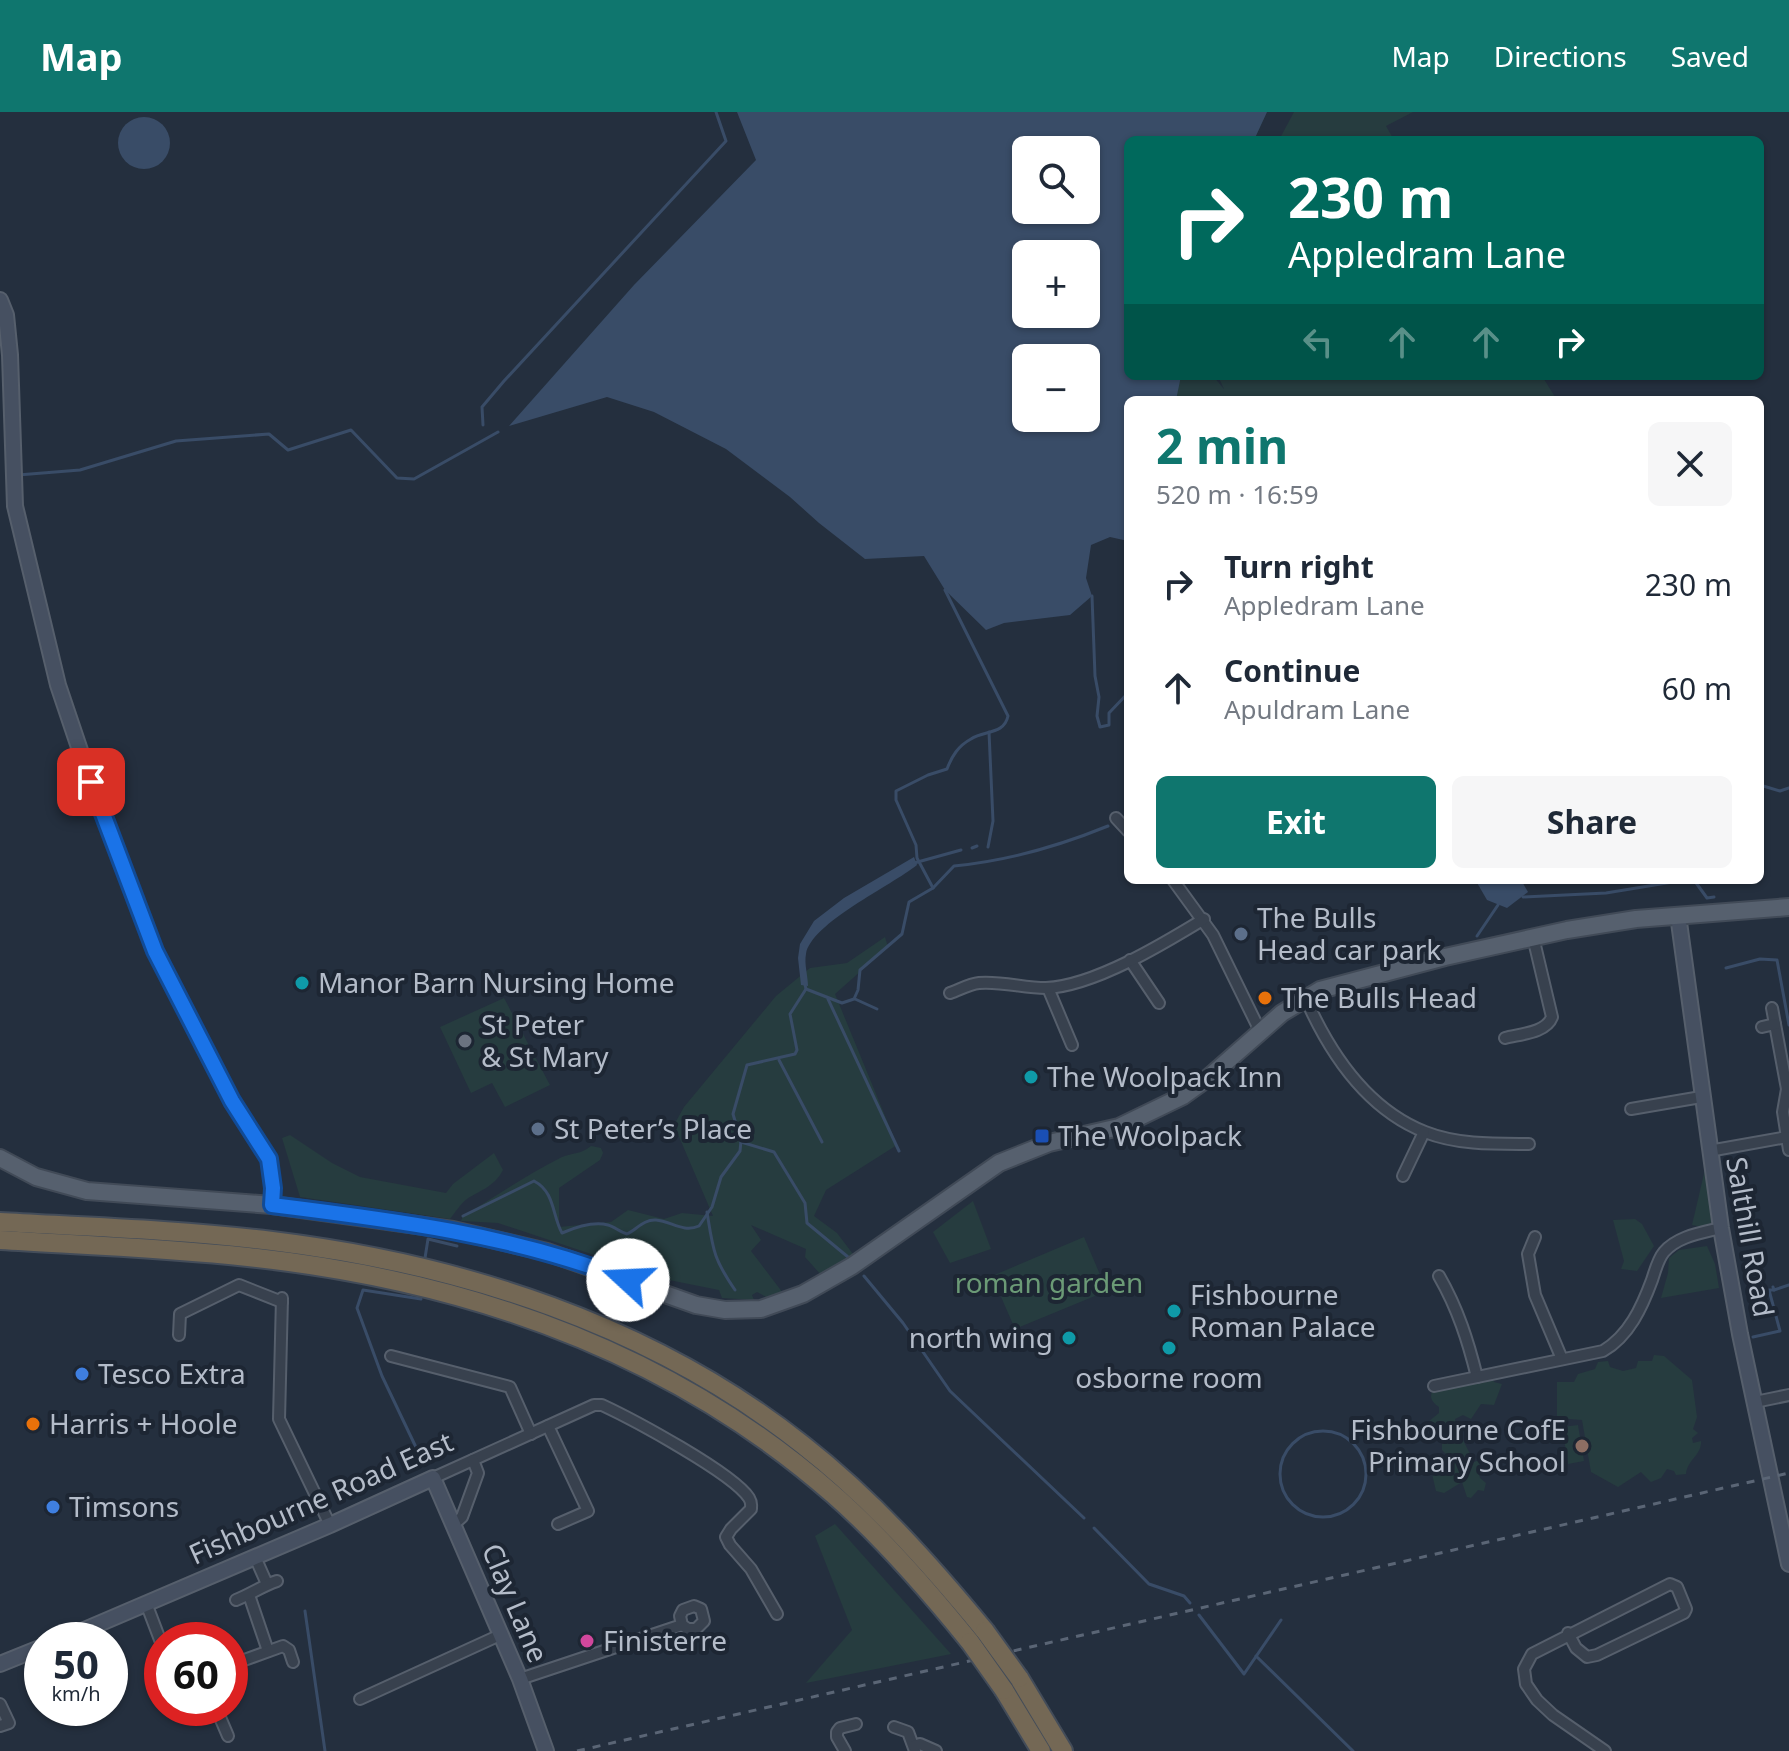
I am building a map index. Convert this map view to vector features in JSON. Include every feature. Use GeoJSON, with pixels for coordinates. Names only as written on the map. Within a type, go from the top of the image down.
{"type":"FeatureCollection","features":[{"type":"Feature","properties":{"kind":"highway"},"geometry":{"type":"LineString","coordinates":[[0,1222],[176,1231],[282,1242],[355,1254],[493,1287],[605,1327],[700,1376],[803,1444],[899,1531],[985,1631],[1041,1751]]}},
{"type":"Feature","properties":{"kind":"highway"},"geometry":{"type":"LineString","coordinates":[[0,1240],[172,1249],[361,1274],[453,1296],[572,1333],[637,1362],[717,1408],[834,1495],[926,1588],[970,1642],[1011,1684],[1063,1751]]}},
{"type":"Feature","properties":{"kind":"main road"},"geometry":{"type":"LineString","coordinates":[[0,1158],[36,1177],[87,1191],[272,1205],[386,1219],[501,1240],[560,1256],[696,1305],[725,1310],[761,1309],[803,1294],[852,1266],[999,1163],[1049,1143],[1119,1127],[1183,1096],[1260,1031],[1305,997],[1320,990],[1533,937],[1636,919],[1789,907]]}},
{"type":"Feature","properties":{"kind":"street"},"geometry":{"type":"LineString","coordinates":[[0,300],[6,315],[10,355],[15,506],[58,683],[88,774],[151,941],[241,1116],[269,1159],[272,1205]]}},
{"type":"Feature","properties":{"kind":"street"},"geometry":{"type":"LineString","coordinates":[[1116,818],[1124,827]]}},
{"type":"Feature","properties":{"kind":"street"},"geometry":{"type":"LineString","coordinates":[[1176,884],[1204,919],[1260,1031]]}},
{"type":"Feature","properties":{"kind":"street","name":"Salthill Road"},"geometry":{"type":"LineString","coordinates":[[1678,915],[1721,1228],[1788,1556]]}},
{"type":"Feature","properties":{"kind":"street"},"geometry":{"type":"LineString","coordinates":[[950,993],[977,983],[1048,988],[1106,971],[1204,919]]}},
{"type":"Feature","properties":{"kind":"street"},"geometry":{"type":"LineString","coordinates":[[1505,1038],[1544,1028],[1550,1024],[1552,1017],[1533,937]]}},
{"type":"Feature","properties":{"kind":"street"},"geometry":{"type":"LineString","coordinates":[[1130,960],[1159,1003]]}},
{"type":"Feature","properties":{"kind":"street"},"geometry":{"type":"LineString","coordinates":[[1048,988],[1072,1045]]}},
{"type":"Feature","properties":{"kind":"street"},"geometry":{"type":"LineString","coordinates":[[1305,997],[1328,1045],[1366,1093],[1424,1132],[1478,1143],[1529,1144]]}},
{"type":"Feature","properties":{"kind":"street"},"geometry":{"type":"LineString","coordinates":[[1772,1008],[1787,1089],[1783,1112],[1789,1150]]}},
{"type":"Feature","properties":{"kind":"street"},"geometry":{"type":"LineString","coordinates":[[1762,1027],[1775,1024]]}},
{"type":"Feature","properties":{"kind":"street"},"geometry":{"type":"LineString","coordinates":[[1631,1109],[1701,1097]]}},
{"type":"Feature","properties":{"kind":"street"},"geometry":{"type":"LineString","coordinates":[[1403,1176],[1424,1132]]}},
{"type":"Feature","properties":{"kind":"street"},"geometry":{"type":"LineString","coordinates":[[1709,1151],[1787,1137]]}},
{"type":"Feature","properties":{"kind":"street"},"geometry":{"type":"LineString","coordinates":[[1434,1386],[1603,1351],[1624,1334],[1644,1300],[1662,1253],[1692,1235],[1721,1228]]}},
{"type":"Feature","properties":{"kind":"street"},"geometry":{"type":"LineString","coordinates":[[1535,1237],[1528,1254],[1535,1295],[1562,1359]]}},
{"type":"Feature","properties":{"kind":"street"},"geometry":{"type":"LineString","coordinates":[[1439,1276],[1454,1301],[1477,1377]]}},
{"type":"Feature","properties":{"kind":"street"},"geometry":{"type":"LineString","coordinates":[[179,1335],[180,1314],[239,1285],[282,1300],[279,1419],[330,1525]]}},
{"type":"Feature","properties":{"kind":"street"},"geometry":{"type":"LineString","coordinates":[[391,1356],[510,1387],[531,1434]]}},
{"type":"Feature","properties":{"kind":"street"},"geometry":{"type":"LineString","coordinates":[[1755,1402],[1789,1395]]}},
{"type":"Feature","properties":{"kind":"street","name":"Fishbourne Road East"},"geometry":{"type":"LineString","coordinates":[[102,1622],[330,1525],[594,1405],[602,1405],[664,1438],[715,1470],[747,1495],[751,1509],[726,1537],[751,1569],[777,1614]]}},
{"type":"Feature","properties":{"kind":"street"},"geometry":{"type":"LineString","coordinates":[[548,1426],[588,1511],[558,1524]]}},
{"type":"Feature","properties":{"kind":"street"},"geometry":{"type":"LineString","coordinates":[[453,1525],[462,1517],[478,1473],[473,1460]]}},
{"type":"Feature","properties":{"kind":"street","name":"Clay Lane"},"geometry":{"type":"LineString","coordinates":[[433,1478],[520,1679],[546,1751]]}},
{"type":"Feature","properties":{"kind":"street"},"geometry":{"type":"LineString","coordinates":[[236,1600],[272,1582],[255,1557]]}},
{"type":"Feature","properties":{"kind":"street"},"geometry":{"type":"LineString","coordinates":[[1568,1633],[1576,1648],[1587,1657],[1597,1655],[1684,1613],[1686,1609],[1677,1587],[1670,1584],[1568,1633],[1532,1654],[1524,1669],[1526,1684],[1537,1700],[1605,1751]]}},
{"type":"Feature","properties":{"kind":"street"},"geometry":{"type":"LineString","coordinates":[[249,1595],[268,1651]]}},
{"type":"Feature","properties":{"kind":"street"},"geometry":{"type":"LineString","coordinates":[[146,1603],[153,1622]]}},
{"type":"Feature","properties":{"kind":"street"},"geometry":{"type":"LineString","coordinates":[[520,1679],[682,1625]]}},
{"type":"Feature","properties":{"kind":"street"},"geometry":{"type":"LineString","coordinates":[[360,1699],[500,1635]]}},
{"type":"Feature","properties":{"kind":"street"},"geometry":{"type":"LineString","coordinates":[[248,1658],[283,1646],[289,1650],[293,1662]]}},
{"type":"Feature","properties":{"kind":"street"},"geometry":{"type":"LineString","coordinates":[[0,1664],[24,1654]]}},
{"type":"Feature","properties":{"kind":"street"},"geometry":{"type":"LineString","coordinates":[[0,1704],[9,1723],[0,1726]]}},
{"type":"Feature","properties":{"kind":"street"},"geometry":{"type":"LineString","coordinates":[[845,1751],[837,1732],[840,1728],[856,1724]]}},
{"type":"Feature","properties":{"kind":"street"},"geometry":{"type":"LineString","coordinates":[[224,1726],[228,1736]]}},
{"type":"Feature","properties":{"kind":"street"},"geometry":{"type":"LineString","coordinates":[[894,1727],[908,1732],[915,1749],[920,1744],[936,1751]]}},
{"type":"Feature","properties":{"kind":"green space"},"geometry":{"type":"Polygon","coordinates":[[[1267,112],[1256,136],[1143,136],[1267,112]]]}},
{"type":"Feature","properties":{"kind":"green space"},"geometry":{"type":"Polygon","coordinates":[[[1294,112],[1413,112],[1386,126],[1392,136],[1281,136],[1294,112]]]}},
{"type":"Feature","properties":{"kind":"green space"},"geometry":{"type":"Polygon","coordinates":[[[1124,140],[1124,380],[1216,380],[1224,389],[1220,380],[1544,380],[1554,396],[1124,396],[1124,402],[1100,412],[1100,344],[1086,344],[1086,328],[1100,328],[1100,240],[1086,240],[1086,224],[1100,224],[1100,144],[1124,140]]]}},
{"type":"Feature","properties":{"kind":"green space"},"geometry":{"type":"Polygon","coordinates":[[[885,937],[888,947],[835,994],[897,1145],[826,1190],[814,1216],[837,1233],[856,1258],[822,1276],[805,1257],[806,1249],[751,1225],[761,1240],[751,1251],[783,1293],[770,1299],[757,1292],[752,1295],[754,1300],[722,1298],[719,1290],[669,1280],[498,1223],[461,1221],[463,1216],[537,1171],[591,1146],[601,1148],[603,1153],[600,1160],[559,1188],[559,1227],[611,1222],[628,1210],[664,1219],[682,1213],[713,1216],[674,1125],[684,1107],[776,996],[810,968],[847,963],[885,937]]]}},
{"type":"Feature","properties":{"kind":"green space"},"geometry":{"type":"Polygon","coordinates":[[[504,998],[550,1085],[505,1107],[492,1083],[471,1093],[440,1027],[504,998]]]}},
{"type":"Feature","properties":{"kind":"green space"},"geometry":{"type":"Polygon","coordinates":[[[290,1135],[332,1163],[360,1177],[446,1193],[453,1184],[494,1153],[503,1170],[492,1184],[464,1201],[450,1219],[300,1197],[282,1138],[290,1135]]]}},
{"type":"Feature","properties":{"kind":"green space"},"geometry":{"type":"Polygon","coordinates":[[[1706,1165],[1713,1215],[1711,1223],[1704,1227],[1692,1225],[1706,1165]]]}},
{"type":"Feature","properties":{"kind":"green space"},"geometry":{"type":"Polygon","coordinates":[[[973,1201],[991,1249],[950,1263],[933,1232],[973,1201]]]}},
{"type":"Feature","properties":{"kind":"green space"},"geometry":{"type":"Polygon","coordinates":[[[1635,1219],[1642,1224],[1654,1246],[1637,1271],[1621,1269],[1624,1261],[1613,1220],[1635,1219]]]}},
{"type":"Feature","properties":{"kind":"green space","name":"roman garden"},"geometry":{"type":"Polygon","coordinates":[[[1084,1237],[1107,1291],[1015,1329],[992,1276],[1084,1237]]]}},
{"type":"Feature","properties":{"kind":"green space"},"geometry":{"type":"Polygon","coordinates":[[[1707,1246],[1715,1264],[1719,1288],[1661,1298],[1669,1258],[1679,1250],[1707,1246]]]}},
{"type":"Feature","properties":{"kind":"green space"},"geometry":{"type":"Polygon","coordinates":[[[1654,1355],[1664,1356],[1692,1380],[1697,1417],[1693,1429],[1698,1433],[1692,1438],[1693,1443],[1701,1441],[1701,1446],[1686,1474],[1676,1475],[1667,1469],[1661,1478],[1651,1482],[1641,1472],[1618,1487],[1591,1472],[1582,1420],[1557,1418],[1557,1382],[1574,1382],[1578,1374],[1595,1369],[1598,1362],[1608,1361],[1610,1367],[1623,1371],[1636,1368],[1638,1361],[1652,1361],[1654,1355]]]}},
{"type":"Feature","properties":{"kind":"green space"},"geometry":{"type":"Polygon","coordinates":[[[1492,1378],[1494,1382],[1502,1384],[1494,1405],[1481,1404],[1471,1419],[1463,1415],[1455,1419],[1453,1436],[1461,1436],[1474,1462],[1479,1460],[1477,1468],[1480,1478],[1486,1483],[1484,1491],[1478,1490],[1471,1498],[1467,1497],[1462,1482],[1444,1493],[1436,1491],[1432,1474],[1439,1470],[1448,1456],[1442,1450],[1442,1438],[1428,1429],[1428,1422],[1439,1413],[1439,1407],[1431,1396],[1432,1391],[1436,1383],[1492,1378]]]}},
{"type":"Feature","properties":{"kind":"green space"},"geometry":{"type":"Polygon","coordinates":[[[1578,1425],[1584,1461],[1568,1464],[1562,1427],[1578,1425]]]}},
{"type":"Feature","properties":{"kind":"green space"},"geometry":{"type":"Polygon","coordinates":[[[835,1524],[951,1654],[806,1683],[852,1630],[815,1536],[835,1524]]]}},
{"type":"Feature","properties":{"kind":"water"},"geometry":{"type":"Polygon","coordinates":[[[737,112],[1267,112],[1256,136],[1124,136],[1124,380],[1180,380],[1177,396],[1124,396],[1124,540],[1110,537],[1091,545],[1086,578],[1092,596],[1070,615],[1004,623],[986,630],[945,590],[924,556],[865,559],[726,449],[654,412],[607,397],[509,426],[634,285],[756,160],[737,112]]]}},
{"type":"Feature","properties":{"kind":"water"},"geometry":{"type":"Polygon","coordinates":[[[144,117],[162,125],[170,143],[162,161],[144,169],[126,161],[118,143],[126,125],[144,117]]]}},
{"type":"Feature","properties":{"kind":"water"},"geometry":{"type":"Polygon","coordinates":[[[914,857],[917,865],[836,918],[811,942],[805,962],[808,986],[801,985],[800,944],[814,921],[844,898],[914,857]]]}},
{"type":"Feature","properties":{"kind":"water"},"geometry":{"type":"Polygon","coordinates":[[[1478,884],[1523,884],[1528,892],[1507,908],[1487,900],[1478,884]]]}},
{"type":"Feature","properties":{"kind":"waterway"},"geometry":{"type":"LineString","coordinates":[[483,425],[482,407],[504,381],[726,141],[716,112]]}},
{"type":"Feature","properties":{"kind":"waterway"},"geometry":{"type":"LineString","coordinates":[[18,475],[80,470],[176,441],[269,434],[288,450],[351,430],[397,478],[414,479],[498,432]]}},
{"type":"Feature","properties":{"kind":"waterway"},"geometry":{"type":"LineString","coordinates":[[933,888],[917,858],[916,845],[896,800],[896,791],[947,769],[962,745],[976,736],[998,729],[1008,716],[945,590]]}},
{"type":"Feature","properties":{"kind":"waterway"},"geometry":{"type":"LineString","coordinates":[[1092,596],[1100,727],[1109,725],[1109,713],[1124,697]]}},
{"type":"Feature","properties":{"kind":"waterway"},"geometry":{"type":"LineString","coordinates":[[988,847],[993,821],[989,732]]}},
{"type":"Feature","properties":{"kind":"waterway"},"geometry":{"type":"LineString","coordinates":[[1764,786],[1780,791],[1789,788]]}},
{"type":"Feature","properties":{"kind":"waterway"},"geometry":{"type":"LineString","coordinates":[[806,989],[842,1003],[854,999],[860,970],[902,934],[909,902],[933,888],[954,866],[1032,852],[1108,826]]}},
{"type":"Feature","properties":{"kind":"waterway"},"geometry":{"type":"LineString","coordinates":[[972,848],[977,846]]}},
{"type":"Feature","properties":{"kind":"waterway"},"geometry":{"type":"LineString","coordinates":[[914,863],[961,850]]}},
{"type":"Feature","properties":{"kind":"waterway"},"geometry":{"type":"LineString","coordinates":[[1523,897],[1606,893],[1661,884]]}},
{"type":"Feature","properties":{"kind":"waterway"},"geometry":{"type":"LineString","coordinates":[[1697,884],[1707,898],[1714,897]]}},
{"type":"Feature","properties":{"kind":"waterway"},"geometry":{"type":"LineString","coordinates":[[1477,936],[1498,905]]}},
{"type":"Feature","properties":{"kind":"waterway"},"geometry":{"type":"LineString","coordinates":[[1726,968],[1760,959],[1777,960],[1789,1025]]}},
{"type":"Feature","properties":{"kind":"waterway"},"geometry":{"type":"LineString","coordinates":[[463,1216],[534,1181],[546,1191],[562,1233],[596,1224],[608,1225],[627,1234],[652,1220],[688,1228],[699,1226],[712,1207],[721,1177],[740,1151],[741,1141],[733,1114],[747,1065],[795,1054],[797,1050],[790,1014],[806,989],[805,985]]}},
{"type":"Feature","properties":{"kind":"waterway"},"geometry":{"type":"LineString","coordinates":[[828,999],[899,1151]]}},
{"type":"Feature","properties":{"kind":"waterway"},"geometry":{"type":"LineString","coordinates":[[855,999],[877,1009]]}},
{"type":"Feature","properties":{"kind":"waterway"},"geometry":{"type":"LineString","coordinates":[[779,1060],[822,1142]]}},
{"type":"Feature","properties":{"kind":"waterway"},"geometry":{"type":"LineString","coordinates":[[741,1142],[774,1152],[805,1203],[807,1223],[848,1257]]}},
{"type":"Feature","properties":{"kind":"waterway"},"geometry":{"type":"LineString","coordinates":[[707,1212],[715,1253],[735,1290]]}},
{"type":"Feature","properties":{"kind":"waterway"},"geometry":{"type":"LineString","coordinates":[[425,1258],[428,1239],[457,1246]]}},
{"type":"Feature","properties":{"kind":"waterway"},"geometry":{"type":"LineString","coordinates":[[864,1276],[903,1323],[950,1391],[1084,1518]]}},
{"type":"Feature","properties":{"kind":"waterway"},"geometry":{"type":"LineString","coordinates":[[1773,1287],[1774,1290],[1789,1285]]}},
{"type":"Feature","properties":{"kind":"waterway"},"geometry":{"type":"LineString","coordinates":[[421,1299],[363,1290],[357,1308],[382,1376],[423,1462]]}},
{"type":"Feature","properties":{"kind":"waterway"},"geometry":{"type":"LineString","coordinates":[[1753,1337],[1780,1331],[1769,1290],[1774,1290]]}},
{"type":"Feature","properties":{"kind":"waterway"},"geometry":{"type":"LineString","coordinates":[[1323,1431],[1340,1434],[1354,1443],[1363,1457],[1366,1474],[1363,1491],[1354,1505],[1340,1514],[1323,1517],[1306,1514],[1292,1505],[1283,1491],[1280,1474],[1283,1457],[1292,1443],[1306,1434],[1323,1431]]}},
{"type":"Feature","properties":{"kind":"waterway"},"geometry":{"type":"LineString","coordinates":[[1094,1528],[1149,1584],[1184,1596],[1190,1603]]}},
{"type":"Feature","properties":{"kind":"waterway"},"geometry":{"type":"LineString","coordinates":[[305,1611],[325,1751]]}},
{"type":"Feature","properties":{"kind":"waterway"},"geometry":{"type":"LineString","coordinates":[[1199,1615],[1244,1674],[1281,1620]]}},
{"type":"Feature","properties":{"kind":"waterway"},"geometry":{"type":"LineString","coordinates":[[1256,1656],[1353,1751]]}},
{"type":"Feature","properties":{"kind":"railway"},"geometry":{"type":"LineString","coordinates":[[577,1751],[1789,1473]]}},
{"type":"Feature","properties":{"kind":"place","name":"The Bulls Head car park"},"geometry":{"type":"Point","coordinates":[1241,934]}},
{"type":"Feature","properties":{"kind":"place","name":"Manor Barn Nursing Home"},"geometry":{"type":"Point","coordinates":[302,983]}},
{"type":"Feature","properties":{"kind":"place","name":"The Bulls Head"},"geometry":{"type":"Point","coordinates":[1265,998]}},
{"type":"Feature","properties":{"kind":"place","name":"St Peter & St Mary"},"geometry":{"type":"Point","coordinates":[465,1041]}},
{"type":"Feature","properties":{"kind":"place","name":"The Woolpack Inn"},"geometry":{"type":"Point","coordinates":[1031,1077]}},
{"type":"Feature","properties":{"kind":"place","name":"St Peter’s Place"},"geometry":{"type":"Point","coordinates":[538,1129]}},
{"type":"Feature","properties":{"kind":"place","name":"The Woolpack"},"geometry":{"type":"Point","coordinates":[1042,1136]}},
{"type":"Feature","properties":{"kind":"place","name":"Fishbourne Roman Palace"},"geometry":{"type":"Point","coordinates":[1174,1311]}},
{"type":"Feature","properties":{"kind":"place","name":"north wing"},"geometry":{"type":"Point","coordinates":[1069,1338]}},
{"type":"Feature","properties":{"kind":"place","name":"osborne room"},"geometry":{"type":"Point","coordinates":[1169,1348]}},
{"type":"Feature","properties":{"kind":"place","name":"Tesco Extra"},"geometry":{"type":"Point","coordinates":[82,1374]}},
{"type":"Feature","properties":{"kind":"place","name":"Harris + Hoole"},"geometry":{"type":"Point","coordinates":[33,1424]}},
{"type":"Feature","properties":{"kind":"place","name":"Fishbourne CofE Primary School"},"geometry":{"type":"Point","coordinates":[1582,1446]}},
{"type":"Feature","properties":{"kind":"place","name":"Timsons"},"geometry":{"type":"Point","coordinates":[53,1507]}},
{"type":"Feature","properties":{"kind":"place","name":"Finisterre"},"geometry":{"type":"Point","coordinates":[587,1641]}},
{"type":"Feature","properties":{"kind":"route"},"geometry":{"type":"LineString","coordinates":[[91,782],[155,951],[232,1101],[269,1159],[272,1205],[373,1217],[501,1240],[628,1280]]}}]}
